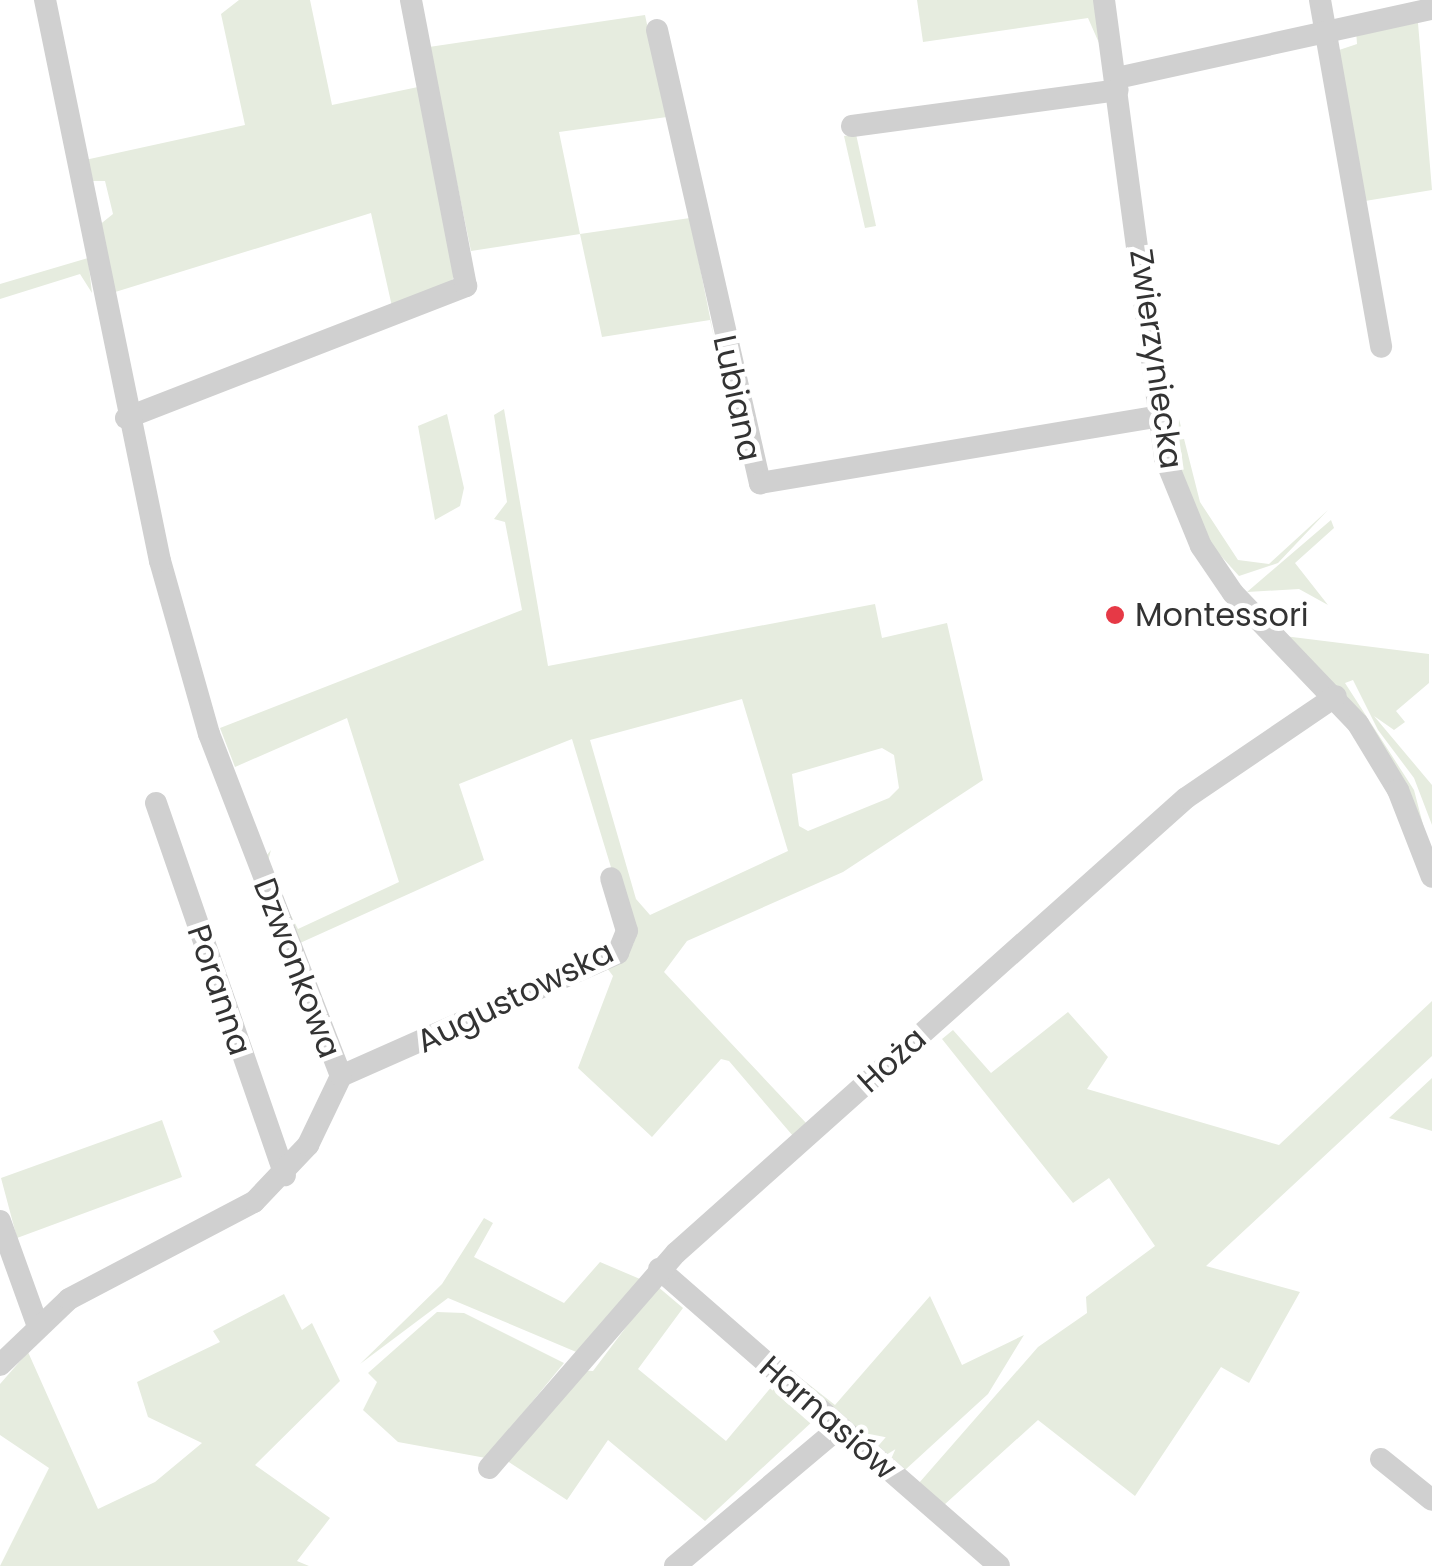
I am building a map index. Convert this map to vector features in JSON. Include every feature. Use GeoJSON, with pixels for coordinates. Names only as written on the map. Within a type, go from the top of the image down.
{"type":"FeatureCollection","features":[{"type":"Feature","properties":{"kind":"street","name":"Dzwonkowa"},"geometry":{"type":"LineString","coordinates":[[0,1365],[37,1324],[238,1214],[285,1175],[341,1076],[209,734],[126,418],[45,0]]}},
{"type":"Feature","properties":{"kind":"street"},"geometry":{"type":"LineString","coordinates":[[126,418],[466,286],[410,0]]}},
{"type":"Feature","properties":{"kind":"street","name":"Zwierzyniecka"},"geometry":{"type":"LineString","coordinates":[[1104,0],[1165,458],[1201,546],[1233,593],[1336,696],[1388,771],[1432,877]]}},
{"type":"Feature","properties":{"kind":"street"},"geometry":{"type":"LineString","coordinates":[[1320,0],[1381,347]]}},
{"type":"Feature","properties":{"kind":"street"},"geometry":{"type":"LineString","coordinates":[[852,126],[1118,84],[1432,9]]}},
{"type":"Feature","properties":{"kind":"street","name":"Lubiana"},"geometry":{"type":"LineString","coordinates":[[657,30],[760,482],[1160,416]]}},
{"type":"Feature","properties":{"kind":"street","name":"Hoża"},"geometry":{"type":"LineString","coordinates":[[489,1468],[659,1270],[1186,798],[1336,696]]}},
{"type":"Feature","properties":{"kind":"street","name":"Poranna"},"geometry":{"type":"LineString","coordinates":[[156,803],[285,1175]]}},
{"type":"Feature","properties":{"kind":"street","name":"Augustowska"},"geometry":{"type":"LineString","coordinates":[[341,1076],[618,953],[627,931],[611,878]]}},
{"type":"Feature","properties":{"kind":"street"},"geometry":{"type":"LineString","coordinates":[[0,1220],[37,1324]]}},
{"type":"Feature","properties":{"kind":"street","name":"Harnasiów"},"geometry":{"type":"LineString","coordinates":[[659,1270],[999,1566]]}},
{"type":"Feature","properties":{"kind":"street"},"geometry":{"type":"LineString","coordinates":[[675,1566],[840,1428]]}},
{"type":"Feature","properties":{"kind":"street"},"geometry":{"type":"LineString","coordinates":[[1381,1459],[1432,1500]]}},
{"type":"Feature","properties":{"kind":"shaded area"},"geometry":{"type":"Polygon","coordinates":[[[239,0],[310,0],[332,105],[418,87],[457,268],[452,281],[393,311],[371,213],[112,293],[98,226],[113,214],[105,181],[87,181],[85,160],[245,125],[221,14],[239,0]]]}},
{"type":"Feature","properties":{"kind":"shaded area"},"geometry":{"type":"Polygon","coordinates":[[[917,0],[1096,0],[1099,43],[1088,18],[923,42],[917,0]]]}},
{"type":"Feature","properties":{"kind":"shaded area"},"geometry":{"type":"Polygon","coordinates":[[[645,15],[667,117],[559,132],[580,234],[471,251],[429,47],[645,15]]]}},
{"type":"Feature","properties":{"kind":"shaded area"},"geometry":{"type":"Polygon","coordinates":[[[1418,23],[1432,190],[1365,201],[1339,50],[1357,44],[1356,30],[1418,23]]]}},
{"type":"Feature","properties":{"kind":"shaded area"},"geometry":{"type":"Polygon","coordinates":[[[856,134],[876,226],[865,228],[844,136],[856,134]]]}},
{"type":"Feature","properties":{"kind":"shaded area"},"geometry":{"type":"Polygon","coordinates":[[[690,218],[715,342],[710,320],[602,337],[580,234],[690,218]]]}},
{"type":"Feature","properties":{"kind":"shaded area"},"geometry":{"type":"Polygon","coordinates":[[[88,258],[92,293],[80,274],[0,299],[0,284],[88,258]]]}},
{"type":"Feature","properties":{"kind":"shaded area"},"geometry":{"type":"Polygon","coordinates":[[[504,409],[548,666],[875,604],[882,638],[947,623],[983,780],[843,872],[687,941],[664,972],[807,1124],[793,1136],[729,1061],[721,1059],[652,1137],[578,1068],[613,976],[607,968],[634,943],[572,739],[459,784],[484,860],[300,943],[273,895],[262,861],[271,850],[266,868],[298,929],[399,882],[347,718],[235,767],[220,728],[522,610],[505,522],[494,519],[507,502],[494,415],[504,409]],[[742,699],[590,740],[636,899],[650,915],[788,851],[742,699]],[[882,748],[792,774],[799,826],[808,831],[889,798],[899,788],[894,755],[882,748]]]}},
{"type":"Feature","properties":{"kind":"shaded area"},"geometry":{"type":"Polygon","coordinates":[[[447,414],[464,488],[460,506],[435,520],[418,426],[447,414]]]}},
{"type":"Feature","properties":{"kind":"shaded area"},"geometry":{"type":"Polygon","coordinates":[[[1179,419],[1200,502],[1238,560],[1269,564],[1328,510],[1278,563],[1239,576],[1212,546],[1177,471],[1179,419]]]}},
{"type":"Feature","properties":{"kind":"shaded area"},"geometry":{"type":"Polygon","coordinates":[[[1331,520],[1334,528],[1295,563],[1328,605],[1299,589],[1247,592],[1331,520]]]}},
{"type":"Feature","properties":{"kind":"shaded area"},"geometry":{"type":"Polygon","coordinates":[[[1284,636],[1429,654],[1429,683],[1396,711],[1405,722],[1394,730],[1374,716],[1432,785],[1432,825],[1414,778],[1378,730],[1353,680],[1345,683],[1414,790],[1432,859],[1358,715],[1284,636]]]}},
{"type":"Feature","properties":{"kind":"shaded area"},"geometry":{"type":"Polygon","coordinates":[[[1432,1001],[1432,1056],[1206,1266],[1300,1292],[1249,1383],[1221,1367],[1135,1496],[1038,1420],[944,1505],[919,1483],[1038,1347],[1087,1313],[1086,1297],[1155,1246],[1109,1178],[1073,1203],[942,1039],[953,1030],[991,1073],[1068,1012],[1108,1057],[1087,1089],[1279,1145],[1432,1001]]]}},
{"type":"Feature","properties":{"kind":"shaded area"},"geometry":{"type":"Polygon","coordinates":[[[1432,1078],[1432,1131],[1389,1118],[1432,1078]]]}},
{"type":"Feature","properties":{"kind":"shaded area"},"geometry":{"type":"Polygon","coordinates":[[[162,1120],[182,1177],[17,1238],[1,1178],[162,1120]]]}},
{"type":"Feature","properties":{"kind":"shaded area"},"geometry":{"type":"Polygon","coordinates":[[[484,1218],[493,1223],[474,1257],[564,1303],[600,1262],[640,1279],[581,1354],[448,1298],[360,1364],[442,1284],[484,1218]]]}},
{"type":"Feature","properties":{"kind":"shaded area"},"geometry":{"type":"Polygon","coordinates":[[[657,1286],[683,1308],[638,1369],[726,1441],[773,1385],[814,1420],[705,1521],[608,1440],[567,1500],[504,1459],[577,1370],[593,1371],[657,1286]]]}},
{"type":"Feature","properties":{"kind":"shaded area"},"geometry":{"type":"Polygon","coordinates":[[[284,1294],[302,1330],[312,1323],[340,1381],[255,1465],[330,1518],[297,1561],[309,1566],[0,1566],[49,1468],[0,1435],[0,1384],[28,1352],[98,1509],[155,1482],[202,1443],[148,1417],[137,1382],[220,1342],[213,1331],[284,1294]]]}},
{"type":"Feature","properties":{"kind":"shaded area"},"geometry":{"type":"Polygon","coordinates":[[[930,1296],[962,1365],[1024,1335],[988,1394],[905,1470],[800,1386],[802,1379],[835,1405],[930,1296]]]}},
{"type":"Feature","properties":{"kind":"shaded area"},"geometry":{"type":"Polygon","coordinates":[[[437,1312],[464,1313],[564,1363],[486,1458],[398,1442],[363,1410],[377,1382],[368,1373],[437,1312]]]}},
{"type":"Feature","properties":{"kind":"place","name":"Montessori"},"geometry":{"type":"Point","coordinates":[1115,615]}}]}
